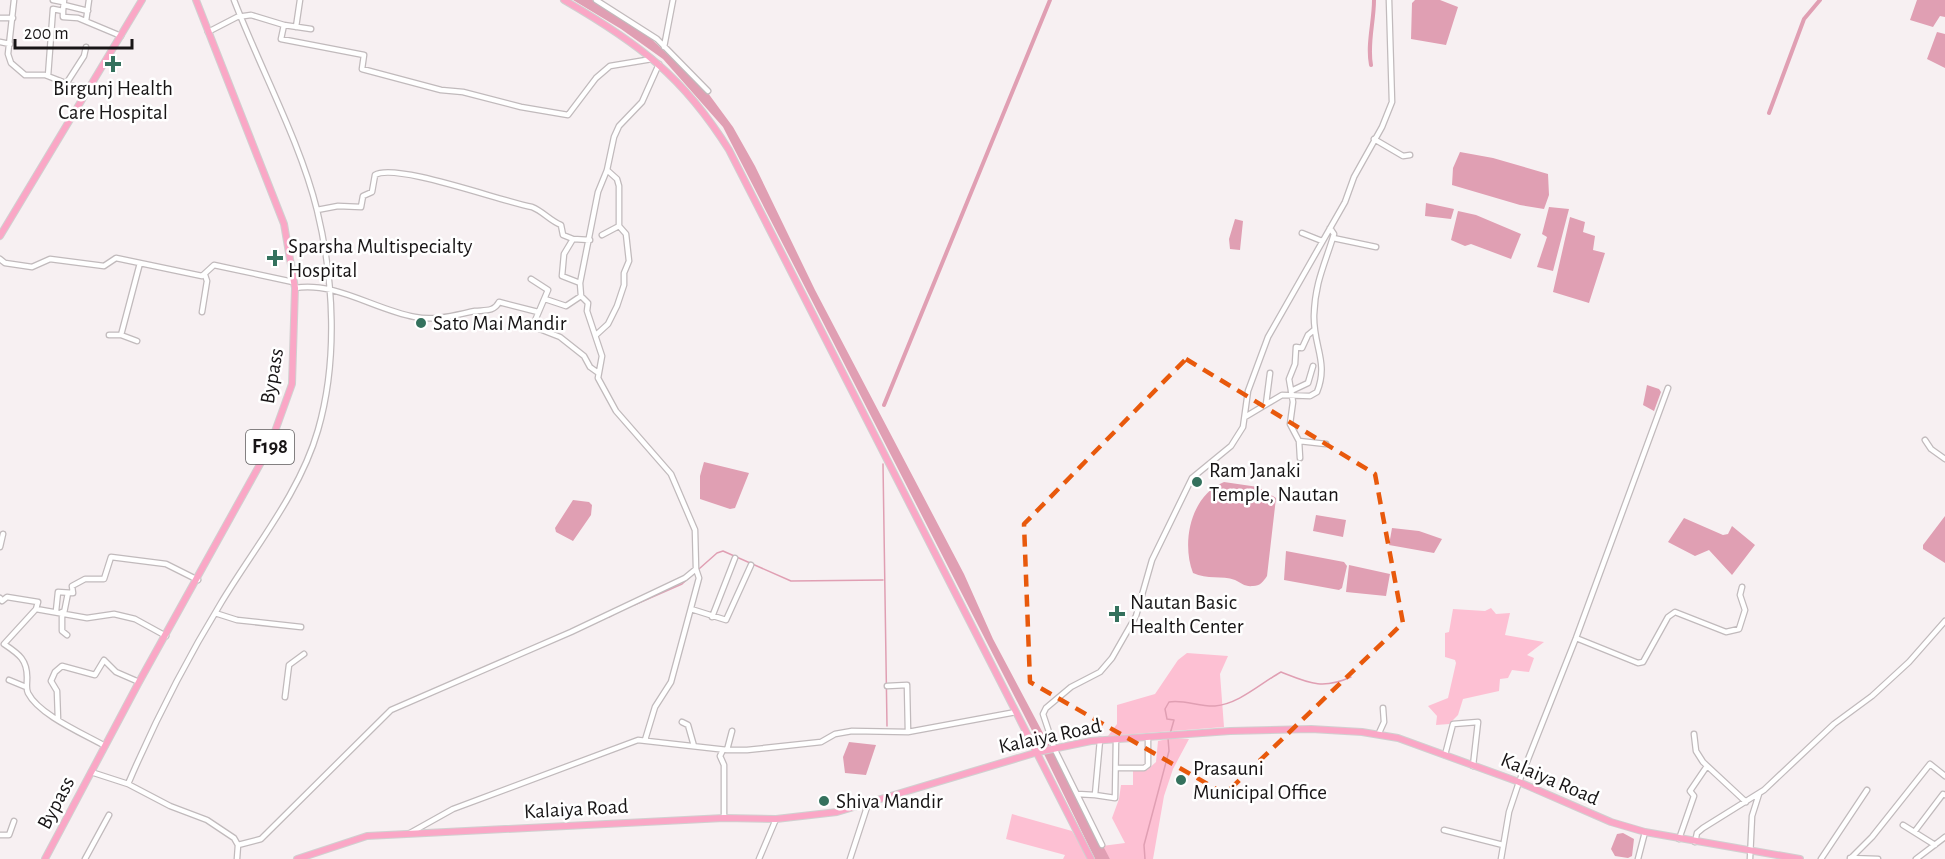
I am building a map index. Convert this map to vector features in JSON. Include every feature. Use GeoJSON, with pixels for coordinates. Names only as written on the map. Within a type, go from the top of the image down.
{"type":"FeatureCollection","features":[{"type":"Feature","properties":{"kind":"main road"},"geometry":{"type":"LineString","coordinates":[[0,236],[89,92],[142,0]]}},
{"type":"Feature","properties":{"kind":"main road","name":"Bypass"},"geometry":{"type":"LineString","coordinates":[[45,859],[139,682],[198,580],[269,448],[285,409],[293,377],[294,285],[284,224],[196,0]]}},
{"type":"Feature","properties":{"kind":"main road"},"geometry":{"type":"LineString","coordinates":[[564,0],[607,25],[653,58],[681,84],[708,116],[729,150],[1016,712],[1040,752],[1091,859]]}},
{"type":"Feature","properties":{"kind":"main road","name":"Kalaiya Road"},"geometry":{"type":"LineString","coordinates":[[297,859],[367,836],[724,818],[776,819],[837,812],[1040,752],[1100,740],[1273,728],[1379,734],[1519,782],[1591,814],[1645,832],[1800,859]]}},
{"type":"Feature","properties":{"kind":"street"},"geometry":{"type":"LineString","coordinates":[[14,0],[8,54],[11,63],[26,75],[48,76],[89,92]]}},
{"type":"Feature","properties":{"kind":"street"},"geometry":{"type":"LineString","coordinates":[[53,0],[88,10]]}},
{"type":"Feature","properties":{"kind":"street"},"geometry":{"type":"LineString","coordinates":[[86,21],[90,0]]}},
{"type":"Feature","properties":{"kind":"street"},"geometry":{"type":"LineString","coordinates":[[128,784],[157,715],[215,613],[302,470],[318,431],[328,381],[330,288],[317,210],[288,130],[234,0]]}},
{"type":"Feature","properties":{"kind":"street"},"geometry":{"type":"LineString","coordinates":[[296,27],[300,0]]}},
{"type":"Feature","properties":{"kind":"street"},"geometry":{"type":"LineString","coordinates":[[596,0],[648,32],[708,91]]}},
{"type":"Feature","properties":{"kind":"street"},"geometry":{"type":"LineString","coordinates":[[664,47],[674,0]]}},
{"type":"Feature","properties":{"kind":"street"},"geometry":{"type":"LineString","coordinates":[[1102,845],[1054,750],[1043,714],[1046,708],[1071,687],[1100,672],[1112,658],[1136,616],[1152,560],[1192,478],[1231,446],[1245,417],[1248,391],[1268,337],[1330,228],[1392,102],[1389,0]]}},
{"type":"Feature","properties":{"kind":"street"},"geometry":{"type":"LineString","coordinates":[[63,4],[63,17],[76,17],[122,36]]}},
{"type":"Feature","properties":{"kind":"street"},"geometry":{"type":"LineString","coordinates":[[48,76],[53,9],[63,4]]}},
{"type":"Feature","properties":{"kind":"street"},"geometry":{"type":"LineString","coordinates":[[208,32],[241,17],[251,15],[284,25],[311,29]]}},
{"type":"Feature","properties":{"kind":"street"},"geometry":{"type":"LineString","coordinates":[[0,18],[13,18]]}},
{"type":"Feature","properties":{"kind":"street"},"geometry":{"type":"LineString","coordinates":[[284,25],[281,39],[364,55],[362,69],[441,90],[463,92],[521,107],[568,115],[596,78],[610,66],[653,58]]}},
{"type":"Feature","properties":{"kind":"street"},"geometry":{"type":"LineString","coordinates":[[0,42],[10,44]]}},
{"type":"Feature","properties":{"kind":"street"},"geometry":{"type":"LineString","coordinates":[[66,84],[84,56],[86,47]]}},
{"type":"Feature","properties":{"kind":"street"},"geometry":{"type":"LineString","coordinates":[[597,372],[602,356],[587,311],[588,303],[581,296],[580,283],[598,192],[607,170],[614,137],[619,126],[642,102],[659,64]]}},
{"type":"Feature","properties":{"kind":"street"},"geometry":{"type":"LineString","coordinates":[[1374,140],[1403,156],[1410,155]]}},
{"type":"Feature","properties":{"kind":"street"},"geometry":{"type":"LineString","coordinates":[[596,335],[608,324],[624,285],[622,280],[629,252],[626,234],[619,226],[619,186],[617,179],[607,170]]}},
{"type":"Feature","properties":{"kind":"street"},"geometry":{"type":"LineString","coordinates":[[317,210],[338,206],[361,207],[363,196],[372,192],[375,175],[388,172],[438,181],[532,207],[545,212],[551,221],[561,225],[563,235],[573,239],[590,240]]}},
{"type":"Feature","properties":{"kind":"street"},"geometry":{"type":"LineString","coordinates":[[602,235],[619,226]]}},
{"type":"Feature","properties":{"kind":"street"},"geometry":{"type":"LineString","coordinates":[[1245,417],[1282,395],[1291,393],[1314,395],[1323,376],[1314,330],[1319,276],[1333,238],[1330,228]]}},
{"type":"Feature","properties":{"kind":"street"},"geometry":{"type":"LineString","coordinates":[[1302,233],[1322,241]]}},
{"type":"Feature","properties":{"kind":"street"},"geometry":{"type":"LineString","coordinates":[[1333,238],[1376,247]]}},
{"type":"Feature","properties":{"kind":"street"},"geometry":{"type":"LineString","coordinates":[[573,239],[564,254],[562,276],[580,283]]}},
{"type":"Feature","properties":{"kind":"street"},"geometry":{"type":"LineString","coordinates":[[0,259],[5,263],[32,267],[50,259],[104,266],[116,258],[205,275]]}},
{"type":"Feature","properties":{"kind":"street"},"geometry":{"type":"LineString","coordinates":[[121,335],[140,262]]}},
{"type":"Feature","properties":{"kind":"street"},"geometry":{"type":"LineString","coordinates":[[205,275],[214,264],[294,285],[330,288],[415,317],[432,319],[492,310],[499,302],[538,312]]}},
{"type":"Feature","properties":{"kind":"street"},"geometry":{"type":"LineString","coordinates":[[202,312],[207,280],[205,275]]}},
{"type":"Feature","properties":{"kind":"street"},"geometry":{"type":"LineString","coordinates":[[531,279],[548,290],[534,323],[537,328],[560,337],[584,356],[590,367],[597,372],[616,411],[671,474],[695,530],[697,571],[691,609],[671,682],[655,707],[645,740]]}},
{"type":"Feature","properties":{"kind":"street"},"geometry":{"type":"LineString","coordinates":[[545,299],[566,306],[581,296]]}},
{"type":"Feature","properties":{"kind":"street"},"geometry":{"type":"LineString","coordinates":[[1300,458],[1299,441],[1290,424],[1293,409],[1289,379],[1295,364],[1296,346],[1302,348],[1308,335],[1314,330]]}},
{"type":"Feature","properties":{"kind":"street"},"geometry":{"type":"LineString","coordinates":[[109,335],[121,335],[137,341]]}},
{"type":"Feature","properties":{"kind":"street"},"geometry":{"type":"LineString","coordinates":[[1291,393],[1308,383],[1313,366]]}},
{"type":"Feature","properties":{"kind":"street"},"geometry":{"type":"LineString","coordinates":[[1266,404],[1270,373]]}},
{"type":"Feature","properties":{"kind":"street"},"geometry":{"type":"LineString","coordinates":[[1501,859],[1509,812],[1519,782],[1576,638],[1668,388]]}},
{"type":"Feature","properties":{"kind":"street"},"geometry":{"type":"LineString","coordinates":[[1924,440],[1930,449],[1945,459]]}},
{"type":"Feature","properties":{"kind":"street"},"geometry":{"type":"LineString","coordinates":[[1299,441],[1326,444]]}},
{"type":"Feature","properties":{"kind":"street"},"geometry":{"type":"LineString","coordinates":[[0,547],[3,534]]}},
{"type":"Feature","properties":{"kind":"street"},"geometry":{"type":"LineString","coordinates":[[67,635],[62,631],[58,592],[73,593],[72,586],[85,579],[104,579],[111,557],[166,564],[198,580]]}},
{"type":"Feature","properties":{"kind":"street"},"geometry":{"type":"LineString","coordinates":[[712,616],[735,558]]}},
{"type":"Feature","properties":{"kind":"street"},"geometry":{"type":"LineString","coordinates":[[691,609],[726,620],[752,565]]}},
{"type":"Feature","properties":{"kind":"street"},"geometry":{"type":"LineString","coordinates":[[238,845],[261,839],[391,710],[582,627],[697,571]]}},
{"type":"Feature","properties":{"kind":"street"},"geometry":{"type":"LineString","coordinates":[[1576,638],[1638,663],[1643,662],[1668,617],[1676,612],[1726,632],[1739,629],[1745,610],[1740,595],[1742,587]]}},
{"type":"Feature","properties":{"kind":"street"},"geometry":{"type":"LineString","coordinates":[[60,612],[68,593]]}},
{"type":"Feature","properties":{"kind":"street"},"geometry":{"type":"LineString","coordinates":[[0,609],[1,599],[7,597],[38,602],[36,609],[2,643],[22,656],[28,667],[26,687],[33,700],[58,720],[105,746]]}},
{"type":"Feature","properties":{"kind":"street"},"geometry":{"type":"LineString","coordinates":[[36,609],[87,618],[114,614],[124,616],[152,627],[166,636]]}},
{"type":"Feature","properties":{"kind":"street"},"geometry":{"type":"LineString","coordinates":[[215,613],[226,618],[301,627]]}},
{"type":"Feature","properties":{"kind":"street"},"geometry":{"type":"LineString","coordinates":[[1695,842],[1697,834],[1703,828],[1759,794],[1834,723],[1872,696],[1909,662],[1945,621]]}},
{"type":"Feature","properties":{"kind":"street"},"geometry":{"type":"LineString","coordinates":[[1939,629],[1943,634]]}},
{"type":"Feature","properties":{"kind":"street"},"geometry":{"type":"LineString","coordinates":[[285,697],[289,665],[304,654]]}},
{"type":"Feature","properties":{"kind":"street"},"geometry":{"type":"LineString","coordinates":[[58,720],[57,691],[51,681],[55,672],[62,666],[95,675],[98,666],[104,660],[116,672],[139,682]]}},
{"type":"Feature","properties":{"kind":"street"},"geometry":{"type":"LineString","coordinates":[[9,680],[26,687]]}},
{"type":"Feature","properties":{"kind":"street"},"geometry":{"type":"LineString","coordinates":[[887,686],[907,685],[908,732]]}},
{"type":"Feature","properties":{"kind":"street"},"geometry":{"type":"LineString","coordinates":[[1379,734],[1384,722],[1383,708]]}},
{"type":"Feature","properties":{"kind":"street"},"geometry":{"type":"LineString","coordinates":[[409,834],[453,809],[498,794],[620,745],[645,740],[725,750],[821,742],[835,734],[852,731],[908,732],[1016,712]]}},
{"type":"Feature","properties":{"kind":"street"},"geometry":{"type":"LineString","coordinates":[[682,722],[688,725],[694,746]]}},
{"type":"Feature","properties":{"kind":"street"},"geometry":{"type":"LineString","coordinates":[[1445,755],[1453,724],[1478,722],[1473,766]]}},
{"type":"Feature","properties":{"kind":"street"},"geometry":{"type":"LineString","coordinates":[[724,818],[724,765],[720,756],[725,750],[732,731]]}},
{"type":"Feature","properties":{"kind":"street"},"geometry":{"type":"LineString","coordinates":[[1694,734],[1696,751],[1707,766],[1746,802]]}},
{"type":"Feature","properties":{"kind":"street"},"geometry":{"type":"LineString","coordinates":[[1117,768],[1144,768],[1148,765],[1148,737]]}},
{"type":"Feature","properties":{"kind":"street"},"geometry":{"type":"LineString","coordinates":[[1077,794],[1115,798],[1116,739]]}},
{"type":"Feature","properties":{"kind":"street"},"geometry":{"type":"LineString","coordinates":[[1095,795],[1100,740]]}},
{"type":"Feature","properties":{"kind":"street"},"geometry":{"type":"LineString","coordinates":[[1850,858],[1872,837],[1929,764],[1945,776]]}},
{"type":"Feature","properties":{"kind":"street"},"geometry":{"type":"LineString","coordinates":[[1678,839],[1694,796],[1690,791],[1707,766]]}},
{"type":"Feature","properties":{"kind":"street"},"geometry":{"type":"LineString","coordinates":[[91,772],[128,784],[170,806],[207,820],[228,833],[238,845],[237,859]]}},
{"type":"Feature","properties":{"kind":"street"},"geometry":{"type":"LineString","coordinates":[[1821,859],[1867,790]]}},
{"type":"Feature","properties":{"kind":"street"},"geometry":{"type":"LineString","coordinates":[[1749,859],[1752,816],[1759,794]]}},
{"type":"Feature","properties":{"kind":"street"},"geometry":{"type":"LineString","coordinates":[[1915,831],[1943,794],[1945,795]]}},
{"type":"Feature","properties":{"kind":"street"},"geometry":{"type":"LineString","coordinates":[[850,859],[868,804]]}},
{"type":"Feature","properties":{"kind":"street"},"geometry":{"type":"LineString","coordinates":[[85,859],[109,815]]}},
{"type":"Feature","properties":{"kind":"street"},"geometry":{"type":"LineString","coordinates":[[759,859],[776,819]]}},
{"type":"Feature","properties":{"kind":"street"},"geometry":{"type":"LineString","coordinates":[[0,835],[9,835],[14,821]]}},
{"type":"Feature","properties":{"kind":"street"},"geometry":{"type":"LineString","coordinates":[[1903,825],[1935,845]]}},
{"type":"Feature","properties":{"kind":"street"},"geometry":{"type":"LineString","coordinates":[[1444,830],[1503,845]]}},
{"type":"Feature","properties":{"kind":"street"},"geometry":{"type":"LineString","coordinates":[[1638,859],[1645,832]]}},
{"type":"Feature","properties":{"kind":"street"},"geometry":{"type":"LineString","coordinates":[[1920,858],[1945,837]]}},
{"type":"Feature","properties":{"kind":"street"},"geometry":{"type":"LineString","coordinates":[[1850,858],[1878,859]]}},
{"type":"Feature","properties":{"kind":"highlighted area"},"geometry":{"type":"Polygon","coordinates":[[[1186,359],[1375,474],[1403,623],[1225,794],[1030,682],[1024,524],[1186,359]]]}},
{"type":"Feature","properties":{"kind":"shaded area"},"geometry":{"type":"Polygon","coordinates":[[[573,0],[592,0],[645,33],[705,89],[733,127],[755,166],[815,290],[964,574],[993,639],[1110,859],[1095,859],[1045,756],[723,127],[663,59],[621,29],[573,0]]]}},
{"type":"Feature","properties":{"kind":"shaded area"},"geometry":{"type":"Polygon","coordinates":[[[1415,0],[1440,0],[1458,7],[1446,45],[1411,39],[1412,3],[1415,0]]]}},
{"type":"Feature","properties":{"kind":"shaded area"},"geometry":{"type":"Polygon","coordinates":[[[1917,0],[1945,0],[1945,17],[1940,16],[1933,27],[1910,20],[1917,0]]]}},
{"type":"Feature","properties":{"kind":"shaded area"},"geometry":{"type":"Polygon","coordinates":[[[1937,32],[1945,34],[1945,68],[1927,59],[1937,32]]]}},
{"type":"Feature","properties":{"kind":"shaded area"},"geometry":{"type":"Polygon","coordinates":[[[1460,152],[1493,158],[1548,174],[1549,195],[1544,209],[1520,205],[1452,185],[1453,168],[1460,152]]]}},
{"type":"Feature","properties":{"kind":"shaded area"},"geometry":{"type":"Polygon","coordinates":[[[1426,203],[1454,209],[1451,219],[1425,216],[1426,203]]]}},
{"type":"Feature","properties":{"kind":"shaded area"},"geometry":{"type":"Polygon","coordinates":[[[1549,207],[1569,209],[1553,271],[1537,267],[1547,237],[1542,234],[1549,207]]]}},
{"type":"Feature","properties":{"kind":"shaded area"},"geometry":{"type":"Polygon","coordinates":[[[1458,211],[1476,215],[1521,234],[1511,259],[1471,244],[1465,246],[1451,240],[1458,211]]]}},
{"type":"Feature","properties":{"kind":"shaded area"},"geometry":{"type":"Polygon","coordinates":[[[1570,217],[1585,222],[1583,232],[1595,236],[1593,250],[1605,253],[1589,303],[1553,292],[1570,217]]]}},
{"type":"Feature","properties":{"kind":"shaded area"},"geometry":{"type":"Polygon","coordinates":[[[1235,219],[1243,221],[1240,250],[1230,249],[1229,239],[1235,219]]]}},
{"type":"Feature","properties":{"kind":"shaded area"},"geometry":{"type":"Polygon","coordinates":[[[1647,385],[1661,392],[1654,411],[1643,405],[1647,385]]]}},
{"type":"Feature","properties":{"kind":"shaded area"},"geometry":{"type":"Polygon","coordinates":[[[704,462],[749,473],[735,508],[730,509],[700,499],[700,476],[704,462]]]}},
{"type":"Feature","properties":{"kind":"shaded area"},"geometry":{"type":"Polygon","coordinates":[[[1224,482],[1258,487],[1276,498],[1267,576],[1258,585],[1248,586],[1235,580],[1193,573],[1188,548],[1192,521],[1204,497],[1224,482]]]}},
{"type":"Feature","properties":{"kind":"shaded area"},"geometry":{"type":"Polygon","coordinates":[[[573,500],[589,502],[592,505],[591,515],[573,541],[556,532],[555,528],[573,500]]]}},
{"type":"Feature","properties":{"kind":"shaded area"},"geometry":{"type":"Polygon","coordinates":[[[1316,515],[1346,520],[1343,537],[1313,531],[1316,515]]]}},
{"type":"Feature","properties":{"kind":"shaded area"},"geometry":{"type":"Polygon","coordinates":[[[1945,516],[1945,563],[1923,549],[1923,545],[1945,516]]]}},
{"type":"Feature","properties":{"kind":"shaded area"},"geometry":{"type":"Polygon","coordinates":[[[1684,518],[1723,535],[1728,534],[1732,526],[1755,545],[1732,575],[1709,550],[1695,556],[1668,542],[1684,518]]]}},
{"type":"Feature","properties":{"kind":"shaded area"},"geometry":{"type":"Polygon","coordinates":[[[1392,528],[1419,531],[1442,539],[1434,553],[1389,545],[1392,528]]]}},
{"type":"Feature","properties":{"kind":"shaded area"},"geometry":{"type":"Polygon","coordinates":[[[1286,551],[1344,562],[1347,566],[1342,588],[1339,590],[1284,580],[1286,551]]]}},
{"type":"Feature","properties":{"kind":"shaded area"},"geometry":{"type":"Polygon","coordinates":[[[1349,565],[1390,574],[1386,596],[1346,592],[1349,565]]]}},
{"type":"Feature","properties":{"kind":"shaded area"},"geometry":{"type":"Polygon","coordinates":[[[1491,608],[1496,614],[1510,613],[1505,635],[1544,642],[1527,655],[1534,658],[1529,672],[1512,670],[1508,678],[1500,679],[1499,691],[1463,699],[1458,715],[1449,724],[1436,725],[1437,716],[1428,706],[1448,698],[1456,663],[1455,660],[1445,657],[1445,633],[1449,632],[1453,609],[1485,611],[1491,608]]]}},
{"type":"Feature","properties":{"kind":"shaded area"},"geometry":{"type":"Polygon","coordinates":[[[1187,653],[1228,656],[1220,674],[1224,727],[1108,736],[1117,724],[1117,705],[1155,694],[1178,660],[1187,653]]]}},
{"type":"Feature","properties":{"kind":"shaded area"},"geometry":{"type":"Polygon","coordinates":[[[1172,738],[1189,739],[1173,769],[1164,796],[1153,859],[1110,859],[1102,846],[1125,843],[1112,818],[1121,785],[1133,785],[1133,770],[1147,770],[1156,762],[1158,741],[1172,738]]]}},
{"type":"Feature","properties":{"kind":"shaded area"},"geometry":{"type":"Polygon","coordinates":[[[849,742],[876,745],[866,775],[845,773],[843,757],[849,742]]]}},
{"type":"Feature","properties":{"kind":"shaded area"},"geometry":{"type":"Polygon","coordinates":[[[1012,814],[1072,831],[1089,859],[1063,859],[1065,855],[1006,839],[1012,814]]]}},
{"type":"Feature","properties":{"kind":"shaded area"},"geometry":{"type":"Polygon","coordinates":[[[1623,833],[1634,839],[1632,856],[1628,858],[1615,856],[1611,849],[1617,834],[1623,833]]]}},
{"type":"Feature","properties":{"kind":"waterway"},"geometry":{"type":"LineString","coordinates":[[884,405],[1050,0]]}},
{"type":"Feature","properties":{"kind":"waterway"},"geometry":{"type":"LineString","coordinates":[[1371,65],[1374,0]]}},
{"type":"Feature","properties":{"kind":"waterway"},"geometry":{"type":"LineString","coordinates":[[1769,113],[1804,19],[1820,0]]}},
{"type":"Feature","properties":{"kind":"waterway"},"geometry":{"type":"LineString","coordinates":[[883,464],[887,726]]}},
{"type":"Feature","properties":{"kind":"waterway"},"geometry":{"type":"LineString","coordinates":[[634,605],[682,584],[717,553],[723,551],[791,581],[883,580]]}},
{"type":"Feature","properties":{"kind":"waterway"},"geometry":{"type":"LineString","coordinates":[[609,617],[616,613]]}},
{"type":"Feature","properties":{"kind":"waterway"},"geometry":{"type":"LineString","coordinates":[[1170,734],[1174,720],[1167,719],[1165,709],[1169,702],[1209,706],[1224,704],[1241,697],[1281,672],[1316,684],[1332,683],[1351,677]]}},
{"type":"Feature","properties":{"kind":"waterway"},"geometry":{"type":"LineString","coordinates":[[1145,859],[1144,845],[1169,751],[1168,738]]}},
{"type":"Feature","properties":{"kind":"place","name":"Birgunj Health Care Hospital"},"geometry":{"type":"Point","coordinates":[113,64]}},
{"type":"Feature","properties":{"kind":"place","name":"Sparsha Multispecialty Hospital"},"geometry":{"type":"Point","coordinates":[275,258]}},
{"type":"Feature","properties":{"kind":"place","name":"Sato Mai Mandir"},"geometry":{"type":"Point","coordinates":[421,323]}},
{"type":"Feature","properties":{"kind":"place","name":"Ram Janaki Temple, Nautan"},"geometry":{"type":"Point","coordinates":[1197,482]}},
{"type":"Feature","properties":{"kind":"place","name":"Nautan Basic Health Center"},"geometry":{"type":"Point","coordinates":[1117,614]}},
{"type":"Feature","properties":{"kind":"place","name":"Prasauni Municipal Office"},"geometry":{"type":"Point","coordinates":[1181,780]}},
{"type":"Feature","properties":{"kind":"place","name":"Shiva Mandir"},"geometry":{"type":"Point","coordinates":[824,801]}}]}
